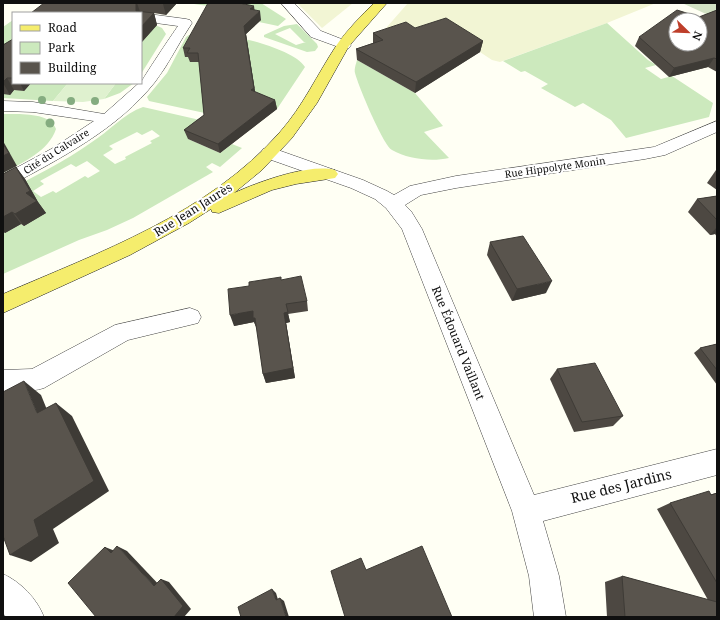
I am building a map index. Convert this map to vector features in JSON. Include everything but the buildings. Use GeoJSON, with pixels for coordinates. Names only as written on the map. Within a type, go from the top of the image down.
{"type":"FeatureCollection","features":[{"type":"Feature","properties":{"kind":"main road","name":"Rue Jean Jaurès"},"geometry":{"type":"LineString","coordinates":[[3,304],[152,236],[198,210],[237,183],[269,153],[303,113],[344,45],[381,3]]}},
{"type":"Feature","properties":{"kind":"main road"},"geometry":{"type":"LineString","coordinates":[[152,236],[266,186],[296,178],[329,174]]}},
{"type":"Feature","properties":{"kind":"street"},"geometry":{"type":"LineString","coordinates":[[287,3],[316,34],[344,45]]}},
{"type":"Feature","properties":{"kind":"street","name":"Cité du Calvaire"},"geometry":{"type":"LineString","coordinates":[[3,182],[40,162],[108,119],[143,87],[153,75],[177,34],[186,22],[142,17]]}},
{"type":"Feature","properties":{"kind":"street","name":"Cité du Calvaire"},"geometry":{"type":"LineString","coordinates":[[3,106],[33,108],[108,119]]}},
{"type":"Feature","properties":{"kind":"street","name":"Rue Hippolyte Monin"},"geometry":{"type":"LineString","coordinates":[[393,204],[416,190],[456,182],[645,154],[659,150],[717,126]]}},
{"type":"Feature","properties":{"kind":"street","name":"Rue Édouard Vaillant"},"geometry":{"type":"LineString","coordinates":[[269,153],[357,184],[381,195],[393,204],[404,216],[412,229],[526,511],[544,576],[550,617]]}},
{"type":"Feature","properties":{"kind":"street"},"geometry":{"type":"LineString","coordinates":[[3,382],[6,380],[35,380],[123,332],[190,317]]}},
{"type":"Feature","properties":{"kind":"street","name":"Rue des Jardins"},"geometry":{"type":"LineString","coordinates":[[526,511],[717,462]]}},
{"type":"Feature","properties":{"kind":"street"},"geometry":{"type":"LineString","coordinates":[[3,590],[28,617]]}},
{"type":"Feature","properties":{"kind":"green space"},"geometry":{"type":"Polygon","coordinates":[[[187,3],[261,3],[286,19],[278,26],[259,22],[261,20],[215,7],[187,3]]]}},
{"type":"Feature","properties":{"kind":"green space"},"geometry":{"type":"Polygon","coordinates":[[[297,3],[353,3],[322,28],[297,3]]]}},
{"type":"Feature","properties":{"kind":"green space"},"geometry":{"type":"Polygon","coordinates":[[[408,3],[656,3],[607,23],[500,62],[492,60],[445,29],[372,44],[408,3]]]}},
{"type":"Feature","properties":{"kind":"green space"},"geometry":{"type":"Polygon","coordinates":[[[682,3],[717,3],[717,19],[708,15],[708,12],[702,12],[682,3]]]}},
{"type":"Feature","properties":{"kind":"green space"},"geometry":{"type":"Polygon","coordinates":[[[12,21],[12,81],[3,81],[3,27],[12,21]]]}},
{"type":"Feature","properties":{"kind":"green space"},"geometry":{"type":"Polygon","coordinates":[[[607,23],[648,60],[656,65],[645,68],[661,79],[672,76],[713,103],[709,117],[626,138],[611,120],[583,103],[575,107],[541,88],[548,84],[525,71],[521,72],[503,61],[607,23]]]}},
{"type":"Feature","properties":{"kind":"green space"},"geometry":{"type":"Polygon","coordinates":[[[153,24],[162,28],[166,34],[142,72],[142,42],[149,33],[153,24]]]}},
{"type":"Feature","properties":{"kind":"green space"},"geometry":{"type":"Polygon","coordinates":[[[297,24],[317,44],[318,47],[315,51],[307,52],[264,37],[264,35],[284,26],[297,24]],[[290,28],[275,34],[296,45],[306,42],[304,42],[290,28]]]}},
{"type":"Feature","properties":{"kind":"green space"},"geometry":{"type":"Polygon","coordinates":[[[192,33],[230,36],[263,44],[293,56],[305,67],[277,109],[252,99],[214,115],[149,101],[147,97],[167,73],[186,37],[192,33]]]}},
{"type":"Feature","properties":{"kind":"green space"},"geometry":{"type":"Polygon","coordinates":[[[357,60],[415,93],[443,126],[424,132],[449,158],[427,160],[412,158],[392,150],[388,146],[371,114],[357,80],[355,70],[357,60]]]}},
{"type":"Feature","properties":{"kind":"green space"},"geometry":{"type":"Polygon","coordinates":[[[21,84],[67,84],[53,101],[3,98],[3,94],[14,90],[21,84]]]}},
{"type":"Feature","properties":{"kind":"green space"},"geometry":{"type":"Polygon","coordinates":[[[67,84],[115,84],[104,99],[83,102],[53,101],[67,84]]]}},
{"type":"Feature","properties":{"kind":"green space"},"geometry":{"type":"Polygon","coordinates":[[[115,84],[133,84],[120,93],[104,99],[115,84]]]}},
{"type":"Feature","properties":{"kind":"green space"},"geometry":{"type":"Polygon","coordinates":[[[143,107],[200,120],[188,139],[220,153],[232,144],[242,148],[220,167],[212,163],[206,167],[213,172],[133,218],[3,274],[3,231],[5,233],[21,224],[24,226],[36,218],[3,193],[70,156],[98,138],[123,118],[143,107]],[[152,130],[142,135],[137,132],[109,146],[113,149],[103,155],[115,164],[126,159],[125,157],[152,143],[150,141],[160,136],[152,130]],[[87,161],[76,167],[71,164],[40,181],[44,184],[33,191],[41,197],[53,191],[56,193],[85,176],[88,178],[100,171],[87,161]]]}},
{"type":"Feature","properties":{"kind":"green space"},"geometry":{"type":"Polygon","coordinates":[[[3,114],[25,114],[41,117],[48,119],[53,123],[56,129],[47,144],[34,156],[3,173],[3,114]]]}}]}
